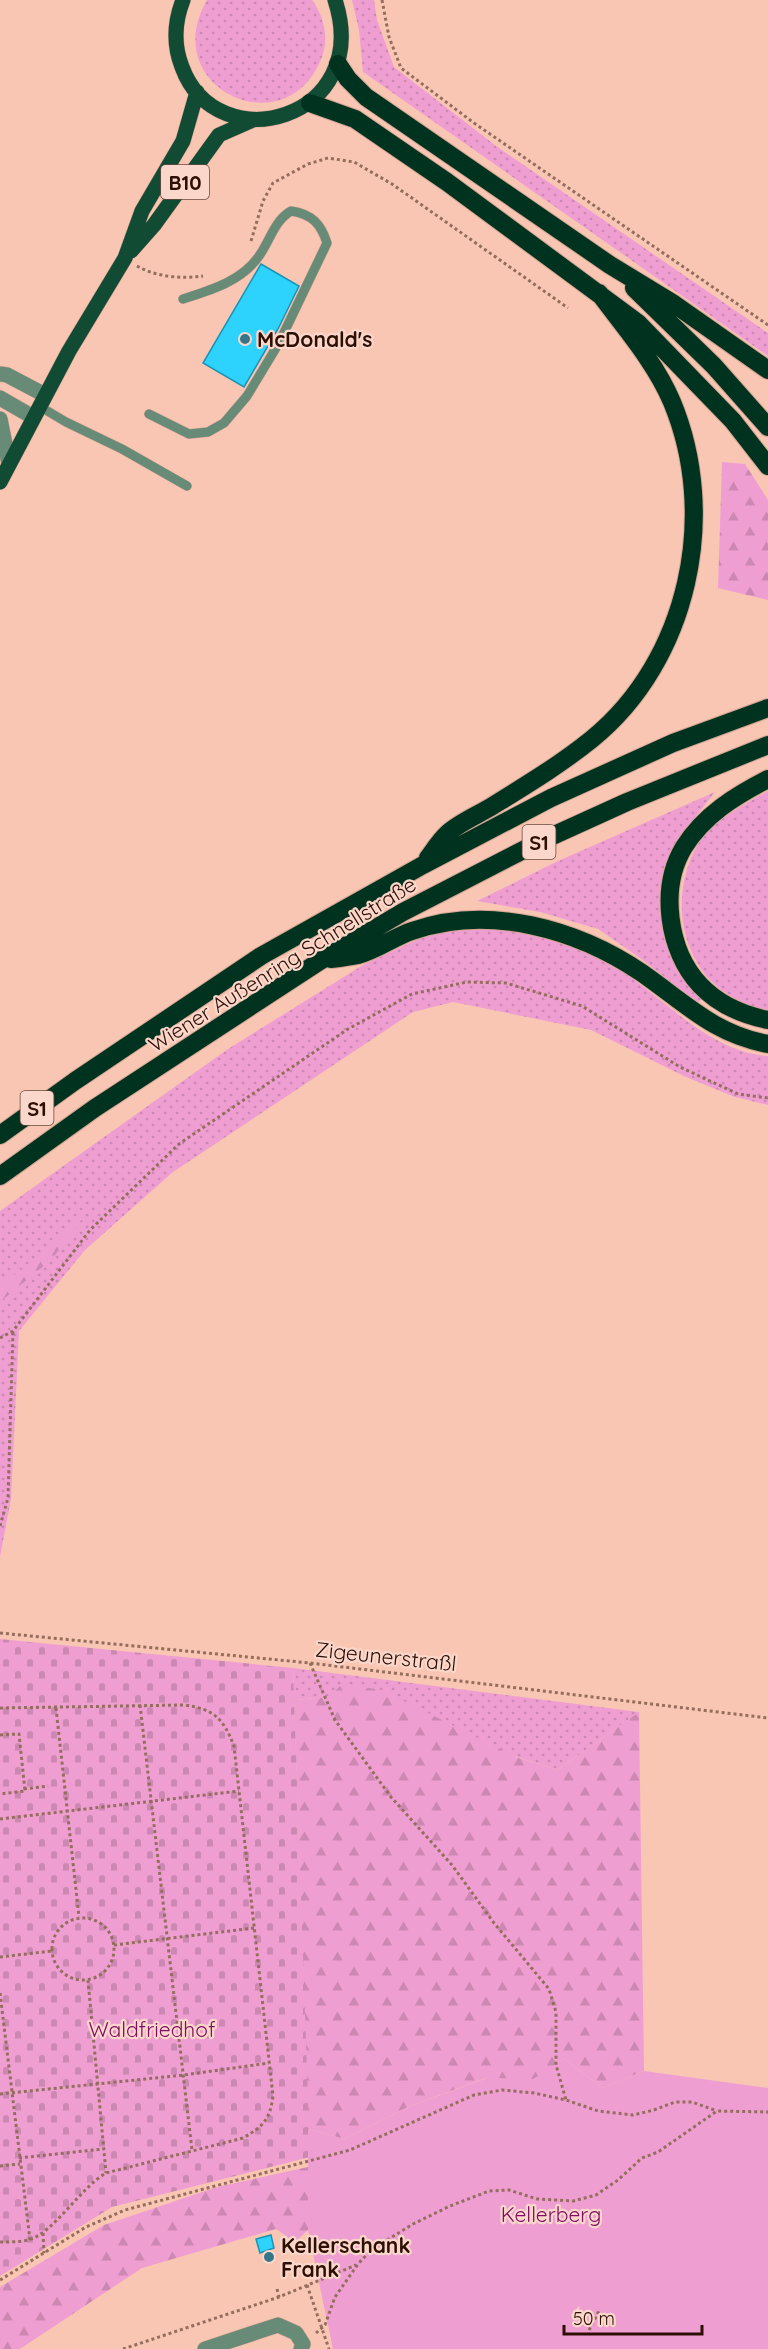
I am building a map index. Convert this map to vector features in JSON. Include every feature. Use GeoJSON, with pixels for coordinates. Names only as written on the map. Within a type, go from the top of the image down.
{"type":"FeatureCollection","features":[{"type":"Feature","properties":{"kind":"highway"},"geometry":{"type":"LineString","coordinates":[[338,64],[348,79],[366,97],[610,265],[674,304],[768,370]]}},
{"type":"Feature","properties":{"kind":"highway"},"geometry":{"type":"LineString","coordinates":[[310,103],[355,119],[447,182],[599,292],[638,323],[688,373],[733,421],[768,466]]}},
{"type":"Feature","properties":{"kind":"highway"},"geometry":{"type":"LineString","coordinates":[[610,265],[714,366],[768,427]]}},
{"type":"Feature","properties":{"kind":"highway"},"geometry":{"type":"LineString","coordinates":[[423,865],[448,833],[569,757],[616,716],[656,661],[676,619],[691,558],[694,499],[682,432],[660,378],[644,352],[599,292]]}},
{"type":"Feature","properties":{"kind":"highway","name":"Wiener Außenring Schnellstraße"},"geometry":{"type":"LineString","coordinates":[[0,1135],[75,1081],[261,956],[423,865],[551,798],[673,743],[768,708]]}},
{"type":"Feature","properties":{"kind":"highway","name":"Wiener Außenring Schnellstraße"},"geometry":{"type":"LineString","coordinates":[[0,1176],[95,1108],[320,961],[403,912],[539,842],[627,802],[768,745]]}},
{"type":"Feature","properties":{"kind":"highway"},"geometry":{"type":"LineString","coordinates":[[768,779],[721,806],[693,833],[682,849],[675,869],[670,910],[679,949],[687,967],[700,985],[735,1011],[768,1020]]}},
{"type":"Feature","properties":{"kind":"highway"},"geometry":{"type":"LineString","coordinates":[[320,961],[359,955],[412,930],[439,924],[474,921],[529,925],[584,940],[632,967],[698,1015],[731,1034],[768,1044]]}},
{"type":"Feature","properties":{"kind":"main road","name":"B10"},"geometry":{"type":"LineString","coordinates":[[178,4],[175,33],[177,54],[184,75],[197,92],[213,106],[233,116],[254,120],[292,113],[310,103],[327,86],[338,64],[343,42],[342,20],[336,0]]}},
{"type":"Feature","properties":{"kind":"main road","name":"B10"},"geometry":{"type":"LineString","coordinates":[[0,482],[39,406],[125,258],[142,211],[183,141],[197,92]]}},
{"type":"Feature","properties":{"kind":"main road","name":"B10"},"geometry":{"type":"LineString","coordinates":[[125,258],[154,225],[219,135],[254,120]]}},
{"type":"Feature","properties":{"kind":"street"},"geometry":{"type":"LineString","coordinates":[[0,374],[7,375],[39,406]]}},
{"type":"Feature","properties":{"kind":"street"},"geometry":{"type":"LineString","coordinates":[[0,398],[39,406]]}},
{"type":"Feature","properties":{"kind":"street"},"geometry":{"type":"LineString","coordinates":[[0,419],[9,464]]}},
{"type":"Feature","properties":{"kind":"street"},"geometry":{"type":"LineString","coordinates":[[205,2349],[278,2325],[296,2332],[302,2347]]}},
{"type":"Feature","properties":{"kind":"lane"},"geometry":{"type":"LineString","coordinates":[[149,414],[189,434],[208,432],[224,423],[247,396],[279,343],[327,243],[322,227],[303,213],[291,212],[276,225],[258,258],[231,282],[183,299]]}},
{"type":"Feature","properties":{"kind":"lane"},"geometry":{"type":"LineString","coordinates":[[39,406],[187,486]]}},
{"type":"Feature","properties":{"kind":"path"},"geometry":{"type":"LineString","coordinates":[[382,0],[389,37],[401,68],[474,123],[768,325]]}},
{"type":"Feature","properties":{"kind":"path"},"geometry":{"type":"LineString","coordinates":[[249,247],[263,201],[273,183],[308,164],[328,158],[354,162],[392,184],[568,308]]}},
{"type":"Feature","properties":{"kind":"path"},"geometry":{"type":"LineString","coordinates":[[125,258],[147,272],[188,278],[205,276]]}},
{"type":"Feature","properties":{"kind":"path"},"geometry":{"type":"LineString","coordinates":[[0,1338],[13,1331],[90,1230],[179,1144],[348,1029],[412,994],[467,982],[506,983],[582,1006],[680,1067],[738,1094],[768,1098]]}},
{"type":"Feature","properties":{"kind":"path"},"geometry":{"type":"LineString","coordinates":[[0,1526],[8,1498],[13,1331]]}},
{"type":"Feature","properties":{"kind":"path","name":"Zigeunerstraßl"},"geometry":{"type":"LineString","coordinates":[[0,1633],[310,1662],[768,1718]]}},
{"type":"Feature","properties":{"kind":"path"},"geometry":{"type":"LineString","coordinates":[[310,1662],[335,1720],[391,1797],[452,1865],[494,1923],[549,1989],[556,2012],[556,2065],[566,2100]]}},
{"type":"Feature","properties":{"kind":"path"},"geometry":{"type":"LineString","coordinates":[[140,1705],[192,2151]]}},
{"type":"Feature","properties":{"kind":"path"},"geometry":{"type":"LineString","coordinates":[[0,1708],[140,1705],[196,1707],[215,1714],[227,1726],[234,1746],[273,2096],[271,2112],[260,2128],[243,2138],[106,2173],[93,2180],[43,2233],[30,2240],[0,2242]]}},
{"type":"Feature","properties":{"kind":"path"},"geometry":{"type":"LineString","coordinates":[[56,1708],[79,1917]]}},
{"type":"Feature","properties":{"kind":"path"},"geometry":{"type":"LineString","coordinates":[[0,1735],[19,1734],[24,1790]]}},
{"type":"Feature","properties":{"kind":"path"},"geometry":{"type":"LineString","coordinates":[[0,1794],[48,1786]]}},
{"type":"Feature","properties":{"kind":"path"},"geometry":{"type":"LineString","coordinates":[[0,1819],[238,1791]]}},
{"type":"Feature","properties":{"kind":"path"},"geometry":{"type":"LineString","coordinates":[[79,1917],[95,1919],[102,1924],[108,1930],[114,1945],[110,1965],[100,1975],[88,1980],[75,1979],[63,1973],[55,1964],[52,1951],[52,1939],[58,1929],[67,1921],[79,1917]]}},
{"type":"Feature","properties":{"kind":"path"},"geometry":{"type":"LineString","coordinates":[[114,1945],[254,1928]]}},
{"type":"Feature","properties":{"kind":"path"},"geometry":{"type":"LineString","coordinates":[[0,1957],[52,1951]]}},
{"type":"Feature","properties":{"kind":"path"},"geometry":{"type":"LineString","coordinates":[[88,1980],[106,2173]]}},
{"type":"Feature","properties":{"kind":"path"},"geometry":{"type":"LineString","coordinates":[[0,1993],[30,2240]]}},
{"type":"Feature","properties":{"kind":"path"},"geometry":{"type":"LineString","coordinates":[[0,2094],[97,2085],[270,2063]]}},
{"type":"Feature","properties":{"kind":"path"},"geometry":{"type":"LineString","coordinates":[[0,2280],[86,2227],[125,2210],[350,2150],[474,2096],[502,2090],[534,2093],[566,2100],[598,2111],[633,2115],[675,2102],[692,2102],[717,2110],[768,2112]]}},
{"type":"Feature","properties":{"kind":"path"},"geometry":{"type":"LineString","coordinates":[[302,2347],[325,2325],[335,2297],[358,2264],[371,2250],[413,2224],[472,2196],[489,2192],[509,2190],[537,2199],[573,2200],[596,2195],[618,2180],[642,2158],[658,2152],[717,2110]]}},
{"type":"Feature","properties":{"kind":"path"},"geometry":{"type":"LineString","coordinates":[[19,2157],[104,2149]]}},
{"type":"Feature","properties":{"kind":"path"},"geometry":{"type":"LineString","coordinates":[[0,2166],[20,2164]]}},
{"type":"Feature","properties":{"kind":"path"},"geometry":{"type":"LineString","coordinates":[[43,2233],[44,2253]]}},
{"type":"Feature","properties":{"kind":"path"},"geometry":{"type":"LineString","coordinates":[[123,2349],[279,2297],[358,2264]]}},
{"type":"Feature","properties":{"kind":"path"},"geometry":{"type":"LineString","coordinates":[[307,2285],[329,2349]]}},
{"type":"Feature","properties":{"kind":"path"},"geometry":{"type":"LineString","coordinates":[[277,2289],[279,2297]]}},
{"type":"Feature","properties":{"kind":"path"},"geometry":{"type":"LineString","coordinates":[[589,2330],[600,2309]]}},
{"type":"Feature","properties":{"kind":"green space"},"geometry":{"type":"Polygon","coordinates":[[[207,0],[312,0],[320,13],[325,42],[322,57],[305,85],[282,99],[257,103],[232,96],[212,81],[199,59],[196,31],[207,0]]]}},
{"type":"Feature","properties":{"kind":"green space"},"geometry":{"type":"Polygon","coordinates":[[[352,0],[374,0],[377,20],[394,67],[496,146],[768,333],[768,356],[363,72],[359,30],[352,0]]]}},
{"type":"Feature","properties":{"kind":"green space"},"geometry":{"type":"Polygon","coordinates":[[[722,462],[745,464],[768,500],[768,600],[718,588],[722,462]]]}},
{"type":"Feature","properties":{"kind":"green space"},"geometry":{"type":"Polygon","coordinates":[[[768,791],[768,1013],[729,995],[709,979],[697,963],[689,946],[682,908],[687,870],[704,835],[725,817],[768,791]]]}},
{"type":"Feature","properties":{"kind":"green space"},"geometry":{"type":"Polygon","coordinates":[[[715,792],[676,842],[661,886],[664,937],[678,972],[701,999],[698,1003],[598,929],[540,912],[477,901],[558,861],[715,792]]]}},
{"type":"Feature","properties":{"kind":"green space"},"geometry":{"type":"Polygon","coordinates":[[[468,928],[534,933],[574,947],[623,972],[709,1036],[747,1052],[768,1056],[768,1105],[735,1097],[686,1077],[591,1030],[453,1002],[413,1012],[173,1172],[85,1250],[19,1331],[11,1499],[0,1557],[0,1211],[228,1049],[363,965],[427,935],[468,928]]]}},
{"type":"Feature","properties":{"kind":"green space"},"geometry":{"type":"Polygon","coordinates":[[[92,1206],[52,1259],[0,1302],[0,1286],[27,1265],[92,1206]]]}},
{"type":"Feature","properties":{"kind":"green space","name":"Waldfriedhof"},"geometry":{"type":"Polygon","coordinates":[[[0,1639],[293,1668],[310,2157],[112,2207],[0,2276],[0,1639]]]}},
{"type":"Feature","properties":{"kind":"green space"},"geometry":{"type":"Polygon","coordinates":[[[293,1668],[639,1712],[558,1770],[329,1697],[294,1700],[293,1668]]]}},
{"type":"Feature","properties":{"kind":"green space"},"geometry":{"type":"Polygon","coordinates":[[[342,1684],[382,1690],[516,1757],[558,1770],[639,1712],[644,2071],[603,2088],[564,2059],[533,2080],[486,2078],[408,2107],[344,2139],[308,2129],[294,1700],[329,1697],[342,1684]]]}},
{"type":"Feature","properties":{"kind":"green space","name":"Kellerberg"},"geometry":{"type":"Polygon","coordinates":[[[564,2059],[603,2088],[644,2071],[768,2088],[768,2349],[333,2349],[308,2230],[308,2129],[344,2139],[408,2107],[487,2078],[533,2079],[564,2059]]]}},
{"type":"Feature","properties":{"kind":"green space"},"geometry":{"type":"Polygon","coordinates":[[[356,2160],[308,2230],[295,2242],[276,2229],[142,2268],[20,2349],[0,2349],[0,2287],[104,2225],[217,2187],[308,2167],[356,2160]]]}},
{"type":"Feature","properties":{"kind":"building","name":"McDonald's"},"geometry":{"type":"Polygon","coordinates":[[[261,264],[299,286],[278,329],[244,387],[203,363],[261,264]]]}},
{"type":"Feature","properties":{"kind":"building"},"geometry":{"type":"Polygon","coordinates":[[[271,2235],[274,2248],[260,2253],[256,2239],[271,2235]]]}},
{"type":"Feature","properties":{"kind":"place","name":"McDonald's"},"geometry":{"type":"Point","coordinates":[245,339]}},
{"type":"Feature","properties":{"kind":"place","name":"Kellerschank Frank"},"geometry":{"type":"Point","coordinates":[269,2257]}}]}
